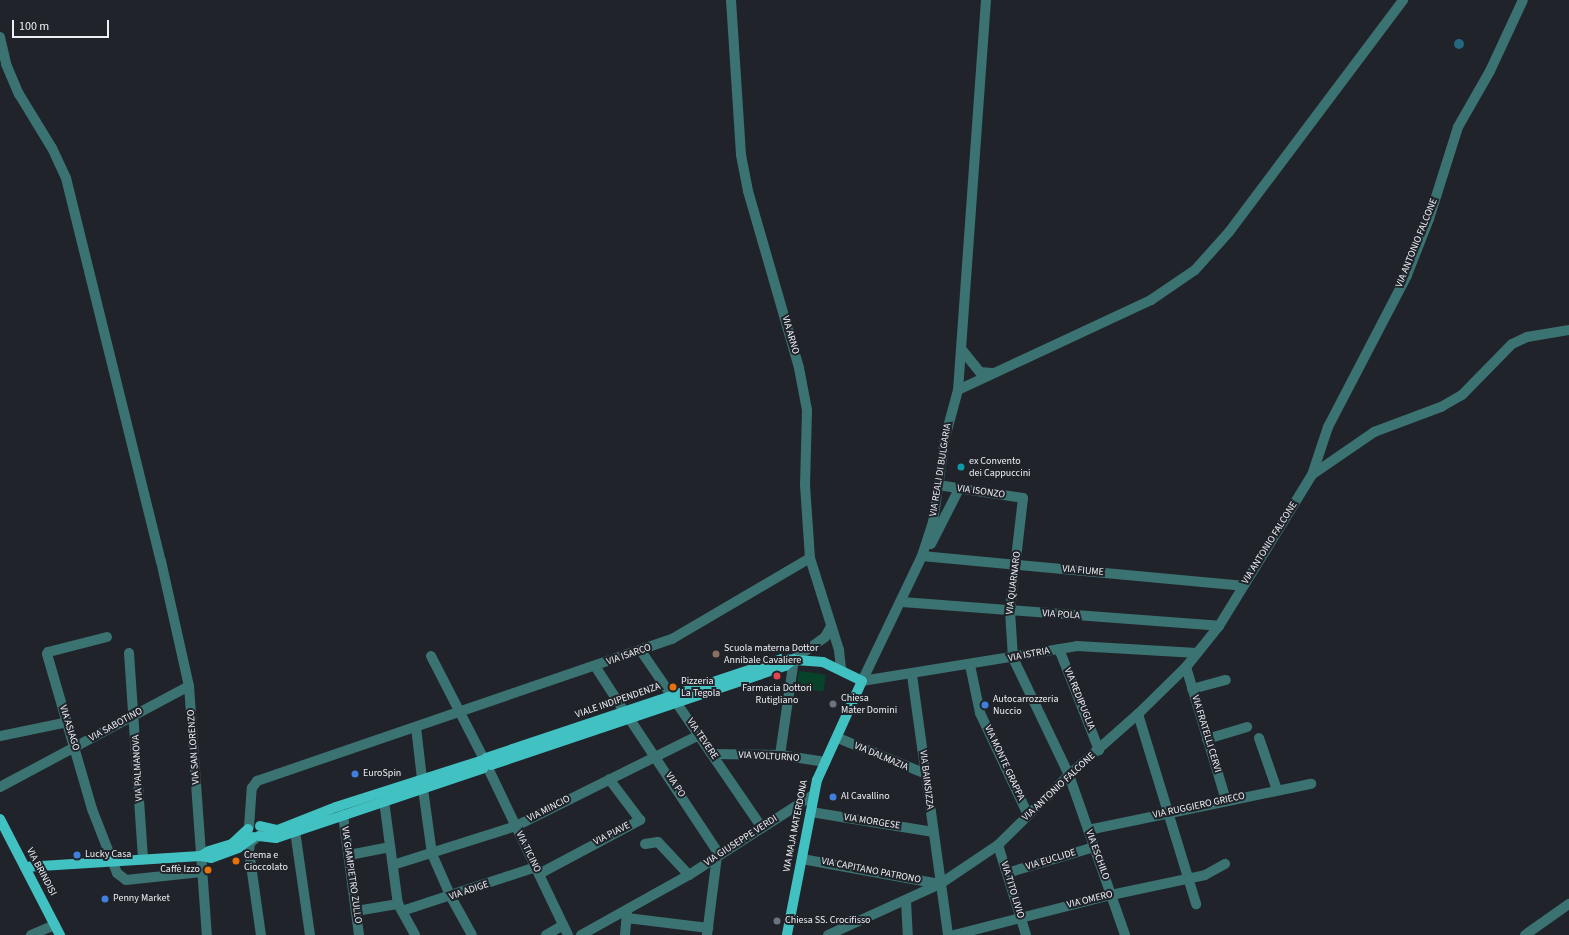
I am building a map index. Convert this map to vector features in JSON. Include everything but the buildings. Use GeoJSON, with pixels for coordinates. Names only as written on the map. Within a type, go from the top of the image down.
{"type":"FeatureCollection","features":[{"type":"Feature","properties":{"kind":"main road","name":"VIALE INDIPENDENZA"},"geometry":{"type":"LineString","coordinates":[[255,831],[278,830],[336,807],[422,784],[674,699],[782,659],[823,662],[862,681]]}},
{"type":"Feature","properties":{"kind":"main road","name":"VIA MAJA MATERDONA"},"geometry":{"type":"LineString","coordinates":[[787,935],[813,795],[825,762],[838,738],[862,681]]}},
{"type":"Feature","properties":{"kind":"main road","name":"VIALE INDIPENDENZA"},"geometry":{"type":"LineString","coordinates":[[255,831],[276,838],[384,801],[422,784]]}},
{"type":"Feature","properties":{"kind":"main road","name":"VIA BRINDISI"},"geometry":{"type":"LineString","coordinates":[[0,819],[60,935]]}},
{"type":"Feature","properties":{"kind":"main road"},"geometry":{"type":"LineString","coordinates":[[25,867],[201,856],[211,858],[226,853],[255,831]]}},
{"type":"Feature","properties":{"kind":"street","name":"VIA ARNO"},"geometry":{"type":"LineString","coordinates":[[731,0],[741,156],[746,184],[800,368],[807,410],[805,485],[810,558],[831,626],[841,670]]}},
{"type":"Feature","properties":{"kind":"street","name":"VIA REALI DI BULGARIA"},"geometry":{"type":"LineString","coordinates":[[862,681],[902,602],[923,553],[933,522],[948,423],[958,390],[986,0]]}},
{"type":"Feature","properties":{"kind":"street"},"geometry":{"type":"LineString","coordinates":[[958,390],[972,385],[992,373],[1151,300],[1195,270],[1228,232],[1403,0]]}},
{"type":"Feature","properties":{"kind":"street","name":"VIA ANTONIO FALCONE"},"geometry":{"type":"LineString","coordinates":[[828,935],[906,901],[940,884],[998,845],[1069,775],[1138,714],[1186,667],[1219,626],[1312,475],[1328,427],[1407,275],[1429,219],[1458,126],[1490,70],[1523,0]]}},
{"type":"Feature","properties":{"kind":"street","name":"VIA SAN LORENZO"},"geometry":{"type":"LineString","coordinates":[[0,37],[6,64],[19,94],[52,148],[66,178],[161,561],[189,686],[207,935]]}},
{"type":"Feature","properties":{"kind":"street"},"geometry":{"type":"LineString","coordinates":[[1312,475],[1374,432],[1441,407],[1462,395],[1512,344],[1527,337],[1569,330]]}},
{"type":"Feature","properties":{"kind":"street"},"geometry":{"type":"LineString","coordinates":[[962,350],[980,372]]}},
{"type":"Feature","properties":{"kind":"street"},"geometry":{"type":"LineString","coordinates":[[960,377],[980,372],[992,373]]}},
{"type":"Feature","properties":{"kind":"street","name":"VIA ISONZO"},"geometry":{"type":"LineString","coordinates":[[938,486],[1023,498]]}},
{"type":"Feature","properties":{"kind":"street","name":"VIA REALI DI BULGARIA"},"geometry":{"type":"LineString","coordinates":[[923,553],[930,546],[960,489]]}},
{"type":"Feature","properties":{"kind":"street","name":"VIA QUARNARO"},"geometry":{"type":"LineString","coordinates":[[1023,498],[1017,564],[1010,611],[1013,658],[1069,775]]}},
{"type":"Feature","properties":{"kind":"street","name":"VIA FIUME"},"geometry":{"type":"LineString","coordinates":[[923,553],[1017,564],[1243,586]]}},
{"type":"Feature","properties":{"kind":"street","name":"VIA ISARCO"},"geometry":{"type":"LineString","coordinates":[[255,831],[251,795],[252,788],[257,781],[642,651],[689,632],[810,558]]}},
{"type":"Feature","properties":{"kind":"street","name":"VIA POLA"},"geometry":{"type":"LineString","coordinates":[[902,602],[1219,626]]}},
{"type":"Feature","properties":{"kind":"street"},"geometry":{"type":"LineString","coordinates":[[780,755],[794,659],[826,637],[831,626]]}},
{"type":"Feature","properties":{"kind":"street","name":"VIA ASIAGO"},"geometry":{"type":"LineString","coordinates":[[107,637],[48,652],[92,809],[114,861],[117,873],[126,880],[202,872]]}},
{"type":"Feature","properties":{"kind":"street","name":"VIA ISTRIA"},"geometry":{"type":"LineString","coordinates":[[862,681],[912,675],[1077,646],[1197,653]]}},
{"type":"Feature","properties":{"kind":"street","name":"VIA REDIPUGLIA"},"geometry":{"type":"LineString","coordinates":[[1059,649],[1099,750]]}},
{"type":"Feature","properties":{"kind":"street","name":"VIA TEVERE"},"geometry":{"type":"LineString","coordinates":[[642,651],[762,828]]}},
{"type":"Feature","properties":{"kind":"street","name":"VIA PALMANOVA"},"geometry":{"type":"LineString","coordinates":[[129,652],[135,714],[143,860]]}},
{"type":"Feature","properties":{"kind":"street","name":"VIA TICINO"},"geometry":{"type":"LineString","coordinates":[[431,656],[486,763],[568,935]]}},
{"type":"Feature","properties":{"kind":"street","name":"VIA MONTE GRAPPA"},"geometry":{"type":"LineString","coordinates":[[970,665],[980,713],[1028,815]]}},
{"type":"Feature","properties":{"kind":"street","name":"VIA PO"},"geometry":{"type":"LineString","coordinates":[[595,666],[626,715],[656,756],[718,855]]}},
{"type":"Feature","properties":{"kind":"street","name":"VIA FRATELLI CERVI"},"geometry":{"type":"LineString","coordinates":[[1186,667],[1226,800]]}},
{"type":"Feature","properties":{"kind":"street","name":"VIA BAINSIZZA"},"geometry":{"type":"LineString","coordinates":[[912,675],[948,935]]}},
{"type":"Feature","properties":{"kind":"street"},"geometry":{"type":"LineString","coordinates":[[1192,689],[1226,680]]}},
{"type":"Feature","properties":{"kind":"street","name":"VIA SABOTINO"},"geometry":{"type":"LineString","coordinates":[[0,787],[189,686]]}},
{"type":"Feature","properties":{"kind":"street"},"geometry":{"type":"LineString","coordinates":[[1138,714],[1168,812],[1186,878],[1196,904]]}},
{"type":"Feature","properties":{"kind":"street"},"geometry":{"type":"LineString","coordinates":[[0,736],[68,722]]}},
{"type":"Feature","properties":{"kind":"street"},"geometry":{"type":"LineString","coordinates":[[416,727],[432,854],[451,897],[472,935]]}},
{"type":"Feature","properties":{"kind":"street"},"geometry":{"type":"LineString","coordinates":[[1207,739],[1247,727]]}},
{"type":"Feature","properties":{"kind":"street","name":"VIA MINCIO"},"geometry":{"type":"LineString","coordinates":[[393,865],[432,854],[516,826],[699,735]]}},
{"type":"Feature","properties":{"kind":"street","name":"VIA DALMAZIA"},"geometry":{"type":"LineString","coordinates":[[838,738],[926,774]]}},
{"type":"Feature","properties":{"kind":"street"},"geometry":{"type":"LineString","coordinates":[[1259,738],[1277,790]]}},
{"type":"Feature","properties":{"kind":"street","name":"VIA VOLTURNO"},"geometry":{"type":"LineString","coordinates":[[712,754],[780,755],[825,762]]}},
{"type":"Feature","properties":{"kind":"street","name":"VIA ESCHILO"},"geometry":{"type":"LineString","coordinates":[[1069,775],[1125,935]]}},
{"type":"Feature","properties":{"kind":"street","name":"VIA PIAVE"},"geometry":{"type":"LineString","coordinates":[[537,871],[640,820],[609,779]]}},
{"type":"Feature","properties":{"kind":"street","name":"VIA RUGGIERO GRIECO"},"geometry":{"type":"LineString","coordinates":[[1088,830],[1226,800],[1311,784]]}},
{"type":"Feature","properties":{"kind":"street","name":"VIA GIUSEPPE VERDI"},"geometry":{"type":"LineString","coordinates":[[581,935],[628,907],[689,875],[813,795]]}},
{"type":"Feature","properties":{"kind":"street"},"geometry":{"type":"LineString","coordinates":[[384,801],[400,908],[415,935]]}},
{"type":"Feature","properties":{"kind":"street","name":"VIA MORGESE"},"geometry":{"type":"LineString","coordinates":[[811,812],[933,832]]}},
{"type":"Feature","properties":{"kind":"street","name":"VIA GIAMPIETRO ZULLO"},"geometry":{"type":"LineString","coordinates":[[343,815],[359,935]]}},
{"type":"Feature","properties":{"kind":"street"},"geometry":{"type":"LineString","coordinates":[[255,831],[250,843],[249,851],[261,935]]}},
{"type":"Feature","properties":{"kind":"street"},"geometry":{"type":"LineString","coordinates":[[295,831],[310,935]]}},
{"type":"Feature","properties":{"kind":"street"},"geometry":{"type":"LineString","coordinates":[[645,844],[658,842],[689,875]]}},
{"type":"Feature","properties":{"kind":"street","name":"VIA TITO LIVIO"},"geometry":{"type":"LineString","coordinates":[[998,845],[1026,935]]}},
{"type":"Feature","properties":{"kind":"street"},"geometry":{"type":"LineString","coordinates":[[349,855],[390,847]]}},
{"type":"Feature","properties":{"kind":"street","name":"VIA EUCLIDE"},"geometry":{"type":"LineString","coordinates":[[1007,873],[1094,847]]}},
{"type":"Feature","properties":{"kind":"street"},"geometry":{"type":"LineString","coordinates":[[627,918],[707,931],[718,855]]}},
{"type":"Feature","properties":{"kind":"street","name":"VIA CAPITANO PATRONO"},"geometry":{"type":"LineString","coordinates":[[802,859],[940,884]]}},
{"type":"Feature","properties":{"kind":"street","name":"VIA OMERO"},"geometry":{"type":"LineString","coordinates":[[954,935],[1111,895],[1205,875],[1225,864]]}},
{"type":"Feature","properties":{"kind":"street","name":"VIA ADIGE"},"geometry":{"type":"LineString","coordinates":[[356,911],[400,908],[451,897],[537,871]]}},
{"type":"Feature","properties":{"kind":"street"},"geometry":{"type":"LineString","coordinates":[[906,901],[908,935]]}},
{"type":"Feature","properties":{"kind":"street"},"geometry":{"type":"LineString","coordinates":[[1525,935],[1569,904]]}},
{"type":"Feature","properties":{"kind":"street"},"geometry":{"type":"LineString","coordinates":[[625,935],[628,907]]}},
{"type":"Feature","properties":{"kind":"street"},"geometry":{"type":"LineString","coordinates":[[31,935],[55,925]]}},
{"type":"Feature","properties":{"kind":"street"},"geometry":{"type":"LineString","coordinates":[[546,935],[563,925]]}},
{"type":"Feature","properties":{"kind":"green space"},"geometry":{"type":"Polygon","coordinates":[[[799,671],[826,675],[823,692],[797,688],[799,671]]]}},
{"type":"Feature","properties":{"kind":"water"},"geometry":{"type":"Polygon","coordinates":[[[1457,39],[1461,39],[1463,40],[1463,48],[1457,49],[1454,46],[1454,42],[1457,39]]]}},
{"type":"Feature","properties":{"kind":"place","name":"ex Convento dei Cappuccini"},"geometry":{"type":"Point","coordinates":[961,467]}},
{"type":"Feature","properties":{"kind":"place","name":"Scuola materna Dottor Annibale Cavaliere"},"geometry":{"type":"Point","coordinates":[716,654]}},
{"type":"Feature","properties":{"kind":"place","name":"Farmacia Dottori Rutigliano"},"geometry":{"type":"Point","coordinates":[777,676]}},
{"type":"Feature","properties":{"kind":"place","name":"Pizzeria La Tegola"},"geometry":{"type":"Point","coordinates":[673,687]}},
{"type":"Feature","properties":{"kind":"place","name":"Chiesa Mater Domini"},"geometry":{"type":"Point","coordinates":[833,704]}},
{"type":"Feature","properties":{"kind":"place","name":"Autocarrozzeria Nuccio"},"geometry":{"type":"Point","coordinates":[985,705]}},
{"type":"Feature","properties":{"kind":"place","name":"EuroSpin"},"geometry":{"type":"Point","coordinates":[355,774]}},
{"type":"Feature","properties":{"kind":"place","name":"Al Cavallino"},"geometry":{"type":"Point","coordinates":[833,797]}},
{"type":"Feature","properties":{"kind":"place","name":"Lucky Casa"},"geometry":{"type":"Point","coordinates":[77,855]}},
{"type":"Feature","properties":{"kind":"place","name":"Crema e Cioccolato"},"geometry":{"type":"Point","coordinates":[236,861]}},
{"type":"Feature","properties":{"kind":"place","name":"Caffè Izzo"},"geometry":{"type":"Point","coordinates":[208,870]}},
{"type":"Feature","properties":{"kind":"place","name":"Penny Market"},"geometry":{"type":"Point","coordinates":[105,899]}},
{"type":"Feature","properties":{"kind":"place","name":"Chiesa SS. Crocifisso"},"geometry":{"type":"Point","coordinates":[777,921]}}]}
